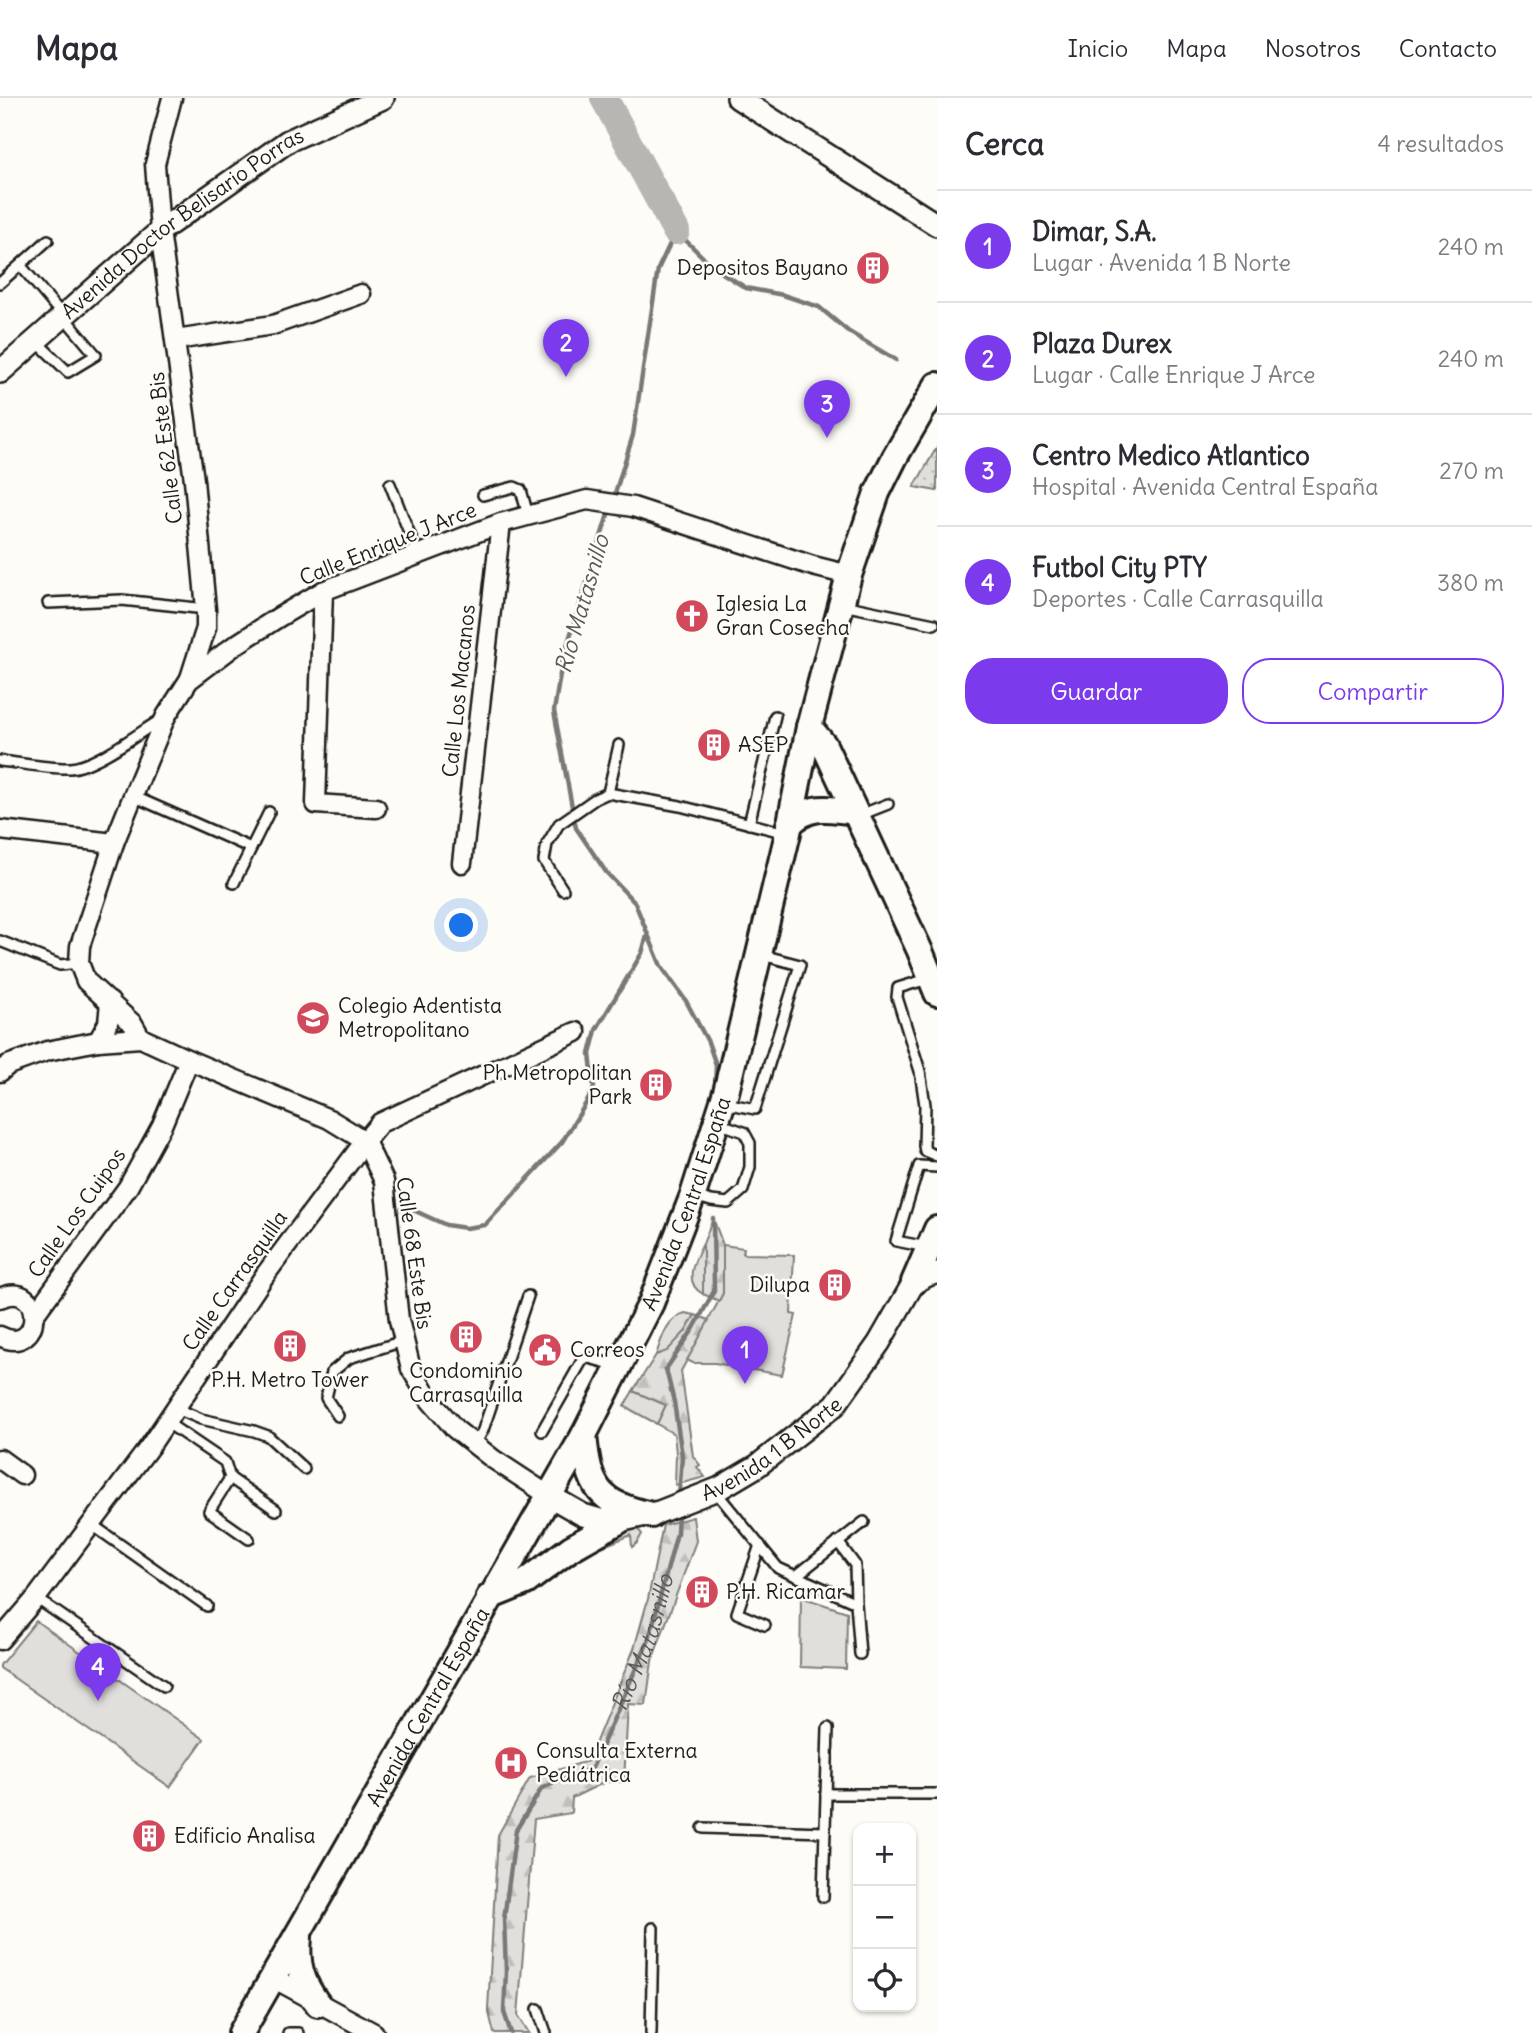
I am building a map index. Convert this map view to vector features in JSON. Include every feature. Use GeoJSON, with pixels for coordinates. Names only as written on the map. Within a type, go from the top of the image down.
{"type":"FeatureCollection","features":[{"type":"Feature","properties":{"kind":"main road","name":"Avenida Central España"},"geometry":{"type":"LineString","coordinates":[[241,2033],[584,1435],[651,1303],[693,1195],[720,1112],[788,829],[809,727],[849,575],[877,493],[937,386]]}},
{"type":"Feature","properties":{"kind":"main road"},"geometry":{"type":"LineString","coordinates":[[809,727],[824,745],[935,985]]}},
{"type":"Feature","properties":{"kind":"main road"},"geometry":{"type":"LineString","coordinates":[[788,829],[797,816],[809,810],[824,808],[856,814]]}},
{"type":"Feature","properties":{"kind":"main road"},"geometry":{"type":"LineString","coordinates":[[914,1282],[933,1238]]}},
{"type":"Feature","properties":{"kind":"main road"},"geometry":{"type":"LineString","coordinates":[[584,1435],[593,1483],[616,1505],[655,1514]]}},
{"type":"Feature","properties":{"kind":"main road"},"geometry":{"type":"LineString","coordinates":[[489,1597],[526,1582],[571,1548],[619,1521]]}},
{"type":"Feature","properties":{"kind":"main road"},"geometry":{"type":"LineString","coordinates":[[300,1933],[298,1959],[301,1975],[318,2004]]}},
{"type":"Feature","properties":{"kind":"street","name":"Calle 62 Este Bis"},"geometry":{"type":"LineString","coordinates":[[173,98],[155,164],[160,231],[194,480],[206,628]]}},
{"type":"Feature","properties":{"kind":"street","name":"Avenida Doctor Belisario Porras"},"geometry":{"type":"LineString","coordinates":[[0,372],[160,231],[288,141],[383,98]]}},
{"type":"Feature","properties":{"kind":"street"},"geometry":{"type":"LineString","coordinates":[[737,98],[937,225]]}},
{"type":"Feature","properties":{"kind":"street"},"geometry":{"type":"LineString","coordinates":[[176,340],[273,325],[361,294]]}},
{"type":"Feature","properties":{"kind":"street","name":"Calle Enrique J Arce"},"geometry":{"type":"LineString","coordinates":[[79,963],[80,946],[114,843],[166,716],[189,680],[234,646],[323,591],[501,523],[587,500],[633,507],[813,566],[849,575]]}},
{"type":"Feature","properties":{"kind":"street","name":"Calle Los Macanos"},"geometry":{"type":"LineString","coordinates":[[463,863],[501,523]]}},
{"type":"Feature","properties":{"kind":"street"},"geometry":{"type":"LineString","coordinates":[[323,591],[316,804],[376,808]]}},
{"type":"Feature","properties":{"kind":"street"},"geometry":{"type":"LineString","coordinates":[[189,680],[206,628],[234,646]]}},
{"type":"Feature","properties":{"kind":"street"},"geometry":{"type":"LineString","coordinates":[[0,831],[114,843]]}},
{"type":"Feature","properties":{"kind":"street"},"geometry":{"type":"LineString","coordinates":[[79,963],[86,981],[133,1024],[141,1038]]}},
{"type":"Feature","properties":{"kind":"street"},"geometry":{"type":"LineString","coordinates":[[98,1041],[108,1023],[110,1002]]}},
{"type":"Feature","properties":{"kind":"street","name":"Calle Carrasquilla"},"geometry":{"type":"LineString","coordinates":[[0,1640],[36,1598],[91,1524],[171,1415],[265,1275],[380,1124],[576,1032]]}},
{"type":"Feature","properties":{"kind":"street"},"geometry":{"type":"LineString","coordinates":[[0,1072],[8,1065],[47,1051],[98,1041],[141,1038],[330,1119],[365,1141]]}},
{"type":"Feature","properties":{"kind":"street","name":"Calle Los Cuipos"},"geometry":{"type":"LineString","coordinates":[[0,1336],[11,1339],[24,1336],[33,1327],[35,1314],[128,1187],[162,1125],[189,1060]]}},
{"type":"Feature","properties":{"kind":"street","name":"Calle 68 Este Bis"},"geometry":{"type":"LineString","coordinates":[[365,1141],[384,1181],[399,1320],[411,1369],[430,1400],[455,1429],[493,1459],[548,1496]]}},
{"type":"Feature","properties":{"kind":"street"},"geometry":{"type":"LineString","coordinates":[[914,1282],[937,1273]]}},
{"type":"Feature","properties":{"kind":"street","name":"Avenida 1 B Norte"},"geometry":{"type":"LineString","coordinates":[[548,1496],[583,1515],[600,1520],[619,1521],[655,1514],[680,1505],[757,1466],[835,1405],[878,1342],[914,1282]]}},
{"type":"Feature","properties":{"kind":"street","name":"Calle Los Cuipos"},"geometry":{"type":"LineString","coordinates":[[0,1298],[7,1295],[22,1297],[35,1314]]}},
{"type":"Feature","properties":{"kind":"street"},"geometry":{"type":"LineString","coordinates":[[0,1460],[22,1475]]}},
{"type":"Feature","properties":{"kind":"street"},"geometry":{"type":"LineString","coordinates":[[273,1978],[354,2029],[374,2033]]}},
{"type":"Feature","properties":{"kind":"lane"},"geometry":{"type":"LineString","coordinates":[[0,283],[48,240]]}},
{"type":"Feature","properties":{"kind":"lane"},"geometry":{"type":"LineString","coordinates":[[21,266],[96,355],[68,372],[36,341]]}},
{"type":"Feature","properties":{"kind":"lane"},"geometry":{"type":"LineString","coordinates":[[390,484],[418,555]]}},
{"type":"Feature","properties":{"kind":"lane"},"geometry":{"type":"LineString","coordinates":[[483,495],[517,488],[521,490],[528,515]]}},
{"type":"Feature","properties":{"kind":"lane"},"geometry":{"type":"LineString","coordinates":[[48,603],[122,600],[205,610]]}},
{"type":"Feature","properties":{"kind":"lane"},"geometry":{"type":"LineString","coordinates":[[842,605],[934,624]]}},
{"type":"Feature","properties":{"kind":"lane"},"geometry":{"type":"LineString","coordinates":[[0,761],[71,768],[116,748],[166,716]]}},
{"type":"Feature","properties":{"kind":"lane"},"geometry":{"type":"LineString","coordinates":[[749,824],[775,716]]}},
{"type":"Feature","properties":{"kind":"lane"},"geometry":{"type":"LineString","coordinates":[[608,793],[619,745]]}},
{"type":"Feature","properties":{"kind":"lane"},"geometry":{"type":"LineString","coordinates":[[563,890],[544,861],[547,844],[559,824],[608,793],[680,806],[749,824],[788,829]]}},
{"type":"Feature","properties":{"kind":"lane"},"geometry":{"type":"LineString","coordinates":[[133,796],[251,848]]}},
{"type":"Feature","properties":{"kind":"lane"},"geometry":{"type":"LineString","coordinates":[[856,814],[888,804]]}},
{"type":"Feature","properties":{"kind":"lane"},"geometry":{"type":"LineString","coordinates":[[234,883],[269,812]]}},
{"type":"Feature","properties":{"kind":"lane"},"geometry":{"type":"LineString","coordinates":[[0,941],[60,965],[79,963]]}},
{"type":"Feature","properties":{"kind":"lane"},"geometry":{"type":"LineString","coordinates":[[720,1112],[755,1109],[800,965],[759,954]]}},
{"type":"Feature","properties":{"kind":"lane"},"geometry":{"type":"LineString","coordinates":[[935,985],[898,988],[897,997],[920,1071],[925,1105],[925,1151],[937,1156]]}},
{"type":"Feature","properties":{"kind":"lane"},"geometry":{"type":"LineString","coordinates":[[693,1195],[728,1203],[743,1191],[750,1167],[750,1143],[744,1132],[720,1112]]}},
{"type":"Feature","properties":{"kind":"lane"},"geometry":{"type":"LineString","coordinates":[[933,1238],[896,1241],[919,1166],[937,1167]]}},
{"type":"Feature","properties":{"kind":"lane"},"geometry":{"type":"LineString","coordinates":[[475,1445],[483,1430],[528,1296]]}},
{"type":"Feature","properties":{"kind":"lane"},"geometry":{"type":"LineString","coordinates":[[338,1416],[326,1398],[332,1372],[349,1358],[403,1341]]}},
{"type":"Feature","properties":{"kind":"lane"},"geometry":{"type":"LineString","coordinates":[[542,1431],[583,1359],[589,1358],[620,1367]]}},
{"type":"Feature","properties":{"kind":"lane"},"geometry":{"type":"LineString","coordinates":[[171,1415],[201,1419],[268,1436],[304,1468]]}},
{"type":"Feature","properties":{"kind":"lane"},"geometry":{"type":"LineString","coordinates":[[171,1415],[225,1462],[230,1478],[276,1510]]}},
{"type":"Feature","properties":{"kind":"lane"},"geometry":{"type":"LineString","coordinates":[[230,1478],[209,1511],[249,1539]]}},
{"type":"Feature","properties":{"kind":"lane"},"geometry":{"type":"LineString","coordinates":[[714,1490],[778,1568],[856,1603]]}},
{"type":"Feature","properties":{"kind":"lane"},"geometry":{"type":"LineString","coordinates":[[796,1576],[864,1522]]}},
{"type":"Feature","properties":{"kind":"lane"},"geometry":{"type":"LineString","coordinates":[[91,1524],[207,1606]]}},
{"type":"Feature","properties":{"kind":"lane"},"geometry":{"type":"LineString","coordinates":[[838,1542],[855,1565],[860,1654]]}},
{"type":"Feature","properties":{"kind":"lane"},"geometry":{"type":"LineString","coordinates":[[760,1545],[737,1613],[765,1625]]}},
{"type":"Feature","properties":{"kind":"lane"},"geometry":{"type":"LineString","coordinates":[[36,1598],[164,1686]]}},
{"type":"Feature","properties":{"kind":"lane"},"geometry":{"type":"LineString","coordinates":[[823,1897],[828,1728]]}},
{"type":"Feature","properties":{"kind":"lane"},"geometry":{"type":"LineString","coordinates":[[826,1794],[937,1794]]}},
{"type":"Feature","properties":{"kind":"lane"},"geometry":{"type":"LineString","coordinates":[[703,1828],[825,1832]]}},
{"type":"Feature","properties":{"kind":"lane"},"geometry":{"type":"LineString","coordinates":[[652,2033],[653,1928]]}},
{"type":"Feature","properties":{"kind":"lane"},"geometry":{"type":"LineString","coordinates":[[538,2009],[547,2033]]}},
{"type":"Feature","properties":{"kind":"lane"},"geometry":{"type":"LineString","coordinates":[[288,2033],[298,2033]]}},
{"type":"Feature","properties":{"kind":"green space"},"geometry":{"type":"Polygon","coordinates":[[[937,447],[937,491],[914,487],[937,447]]]}},
{"type":"Feature","properties":{"kind":"green space"},"geometry":{"type":"Polygon","coordinates":[[[713,1218],[723,1245],[723,1293],[719,1301],[703,1294],[703,1244],[713,1218]]]}},
{"type":"Feature","properties":{"kind":"green space"},"geometry":{"type":"Polygon","coordinates":[[[703,1244],[703,1294],[693,1284],[692,1270],[703,1244]]]}},
{"type":"Feature","properties":{"kind":"green space"},"geometry":{"type":"Polygon","coordinates":[[[723,1245],[744,1248],[743,1254],[794,1255],[791,1314],[796,1315],[782,1375],[687,1360],[723,1293],[723,1245]]]}},
{"type":"Feature","properties":{"kind":"green space"},"geometry":{"type":"Polygon","coordinates":[[[685,1313],[695,1315],[686,1331],[667,1352],[656,1355],[669,1324],[685,1313]]]}},
{"type":"Feature","properties":{"kind":"green space"},"geometry":{"type":"Polygon","coordinates":[[[695,1315],[709,1320],[681,1371],[693,1456],[705,1477],[675,1485],[674,1434],[657,1424],[666,1405],[633,1391],[656,1355],[667,1351],[686,1331],[695,1315]]]}},
{"type":"Feature","properties":{"kind":"green space"},"geometry":{"type":"Polygon","coordinates":[[[633,1391],[666,1405],[657,1424],[624,1406],[633,1391]]]}},
{"type":"Feature","properties":{"kind":"green space"},"geometry":{"type":"Polygon","coordinates":[[[693,1517],[696,1541],[652,1661],[646,1705],[628,1704],[624,1782],[605,1782],[572,1798],[571,1813],[534,1819],[518,2015],[529,2033],[494,2033],[488,2009],[498,1835],[530,1778],[588,1761],[634,1649],[648,1599],[663,1525],[693,1517]]]}},
{"type":"Feature","properties":{"kind":"green space"},"geometry":{"type":"Polygon","coordinates":[[[637,1528],[642,1534],[632,1547],[631,1535],[599,1548],[547,1580],[595,1543],[637,1528]]]}},
{"type":"Feature","properties":{"kind":"green space"},"geometry":{"type":"Polygon","coordinates":[[[801,1597],[847,1612],[846,1669],[800,1667],[801,1597]]]}},
{"type":"Feature","properties":{"kind":"green space"},"geometry":{"type":"Polygon","coordinates":[[[36,1621],[204,1739],[170,1787],[0,1668],[36,1621]]]}},
{"type":"Feature","properties":{"kind":"waterway","name":"Río Matasnillo"},"geometry":{"type":"LineString","coordinates":[[604,98],[676,231]]}},
{"type":"Feature","properties":{"kind":"waterway","name":"Río Matasnillo"},"geometry":{"type":"LineString","coordinates":[[613,500],[633,435],[658,269],[676,231],[713,267],[746,288],[783,295],[819,307],[849,332],[896,360]]}},
{"type":"Feature","properties":{"kind":"waterway","name":"Río Matasnillo"},"geometry":{"type":"LineString","coordinates":[[610,508],[562,662],[554,711],[576,828],[606,872],[635,903],[661,966],[686,1001],[708,1042],[716,1065],[715,1089]]}},
{"type":"Feature","properties":{"kind":"waterway"},"geometry":{"type":"LineString","coordinates":[[401,1209],[413,1210],[446,1225],[466,1228],[485,1225],[562,1142],[594,1088],[590,1054],[596,1030],[642,953],[647,936]]}},
{"type":"Feature","properties":{"kind":"waterway","name":"Río Matasnillo"},"geometry":{"type":"LineString","coordinates":[[679,1496],[682,1456],[666,1369],[694,1328],[714,1291],[713,1218]]}},
{"type":"Feature","properties":{"kind":"waterway","name":"Río Matasnillo"},"geometry":{"type":"LineString","coordinates":[[511,2033],[504,2012],[504,1919],[516,1830],[542,1788],[592,1768],[649,1639],[677,1533],[678,1512]]}},
{"type":"Feature","properties":{"kind":"place","name":"Depositos Bayano"},"geometry":{"type":"Point","coordinates":[873,268]}},
{"type":"Feature","properties":{"kind":"place","name":"Plaza Durex"},"geometry":{"type":"Point","coordinates":[566,377]}},
{"type":"Feature","properties":{"kind":"place","name":"Centro Medico Atlantico"},"geometry":{"type":"Point","coordinates":[827,438]}},
{"type":"Feature","properties":{"kind":"place","name":"Iglesia La Gran Cosecha"},"geometry":{"type":"Point","coordinates":[692,616]}},
{"type":"Feature","properties":{"kind":"place","name":"ASEP"},"geometry":{"type":"Point","coordinates":[714,745]}},
{"type":"Feature","properties":{"kind":"place","name":"Colegio Adentista Metropolitano"},"geometry":{"type":"Point","coordinates":[313,1018]}},
{"type":"Feature","properties":{"kind":"place","name":"Ph Metropolitan Park"},"geometry":{"type":"Point","coordinates":[656,1085]}},
{"type":"Feature","properties":{"kind":"place","name":"Dilupa"},"geometry":{"type":"Point","coordinates":[835,1285]}},
{"type":"Feature","properties":{"kind":"place","name":"Condominio Carrasquilla"},"geometry":{"type":"Point","coordinates":[466,1337]}},
{"type":"Feature","properties":{"kind":"place","name":"P.H. Metro Tower"},"geometry":{"type":"Point","coordinates":[290,1346]}},
{"type":"Feature","properties":{"kind":"place","name":"Correos"},"geometry":{"type":"Point","coordinates":[545,1350]}},
{"type":"Feature","properties":{"kind":"place","name":"Dimar, S.A."},"geometry":{"type":"Point","coordinates":[745,1384]}},
{"type":"Feature","properties":{"kind":"place","name":"P.H. Ricamar"},"geometry":{"type":"Point","coordinates":[702,1592]}},
{"type":"Feature","properties":{"kind":"place","name":"Futbol City PTY"},"geometry":{"type":"Point","coordinates":[98,1701]}},
{"type":"Feature","properties":{"kind":"place","name":"Consulta Externa Pediátrica"},"geometry":{"type":"Point","coordinates":[511,1763]}},
{"type":"Feature","properties":{"kind":"place","name":"Edificio Analisa"},"geometry":{"type":"Point","coordinates":[149,1836]}}]}
